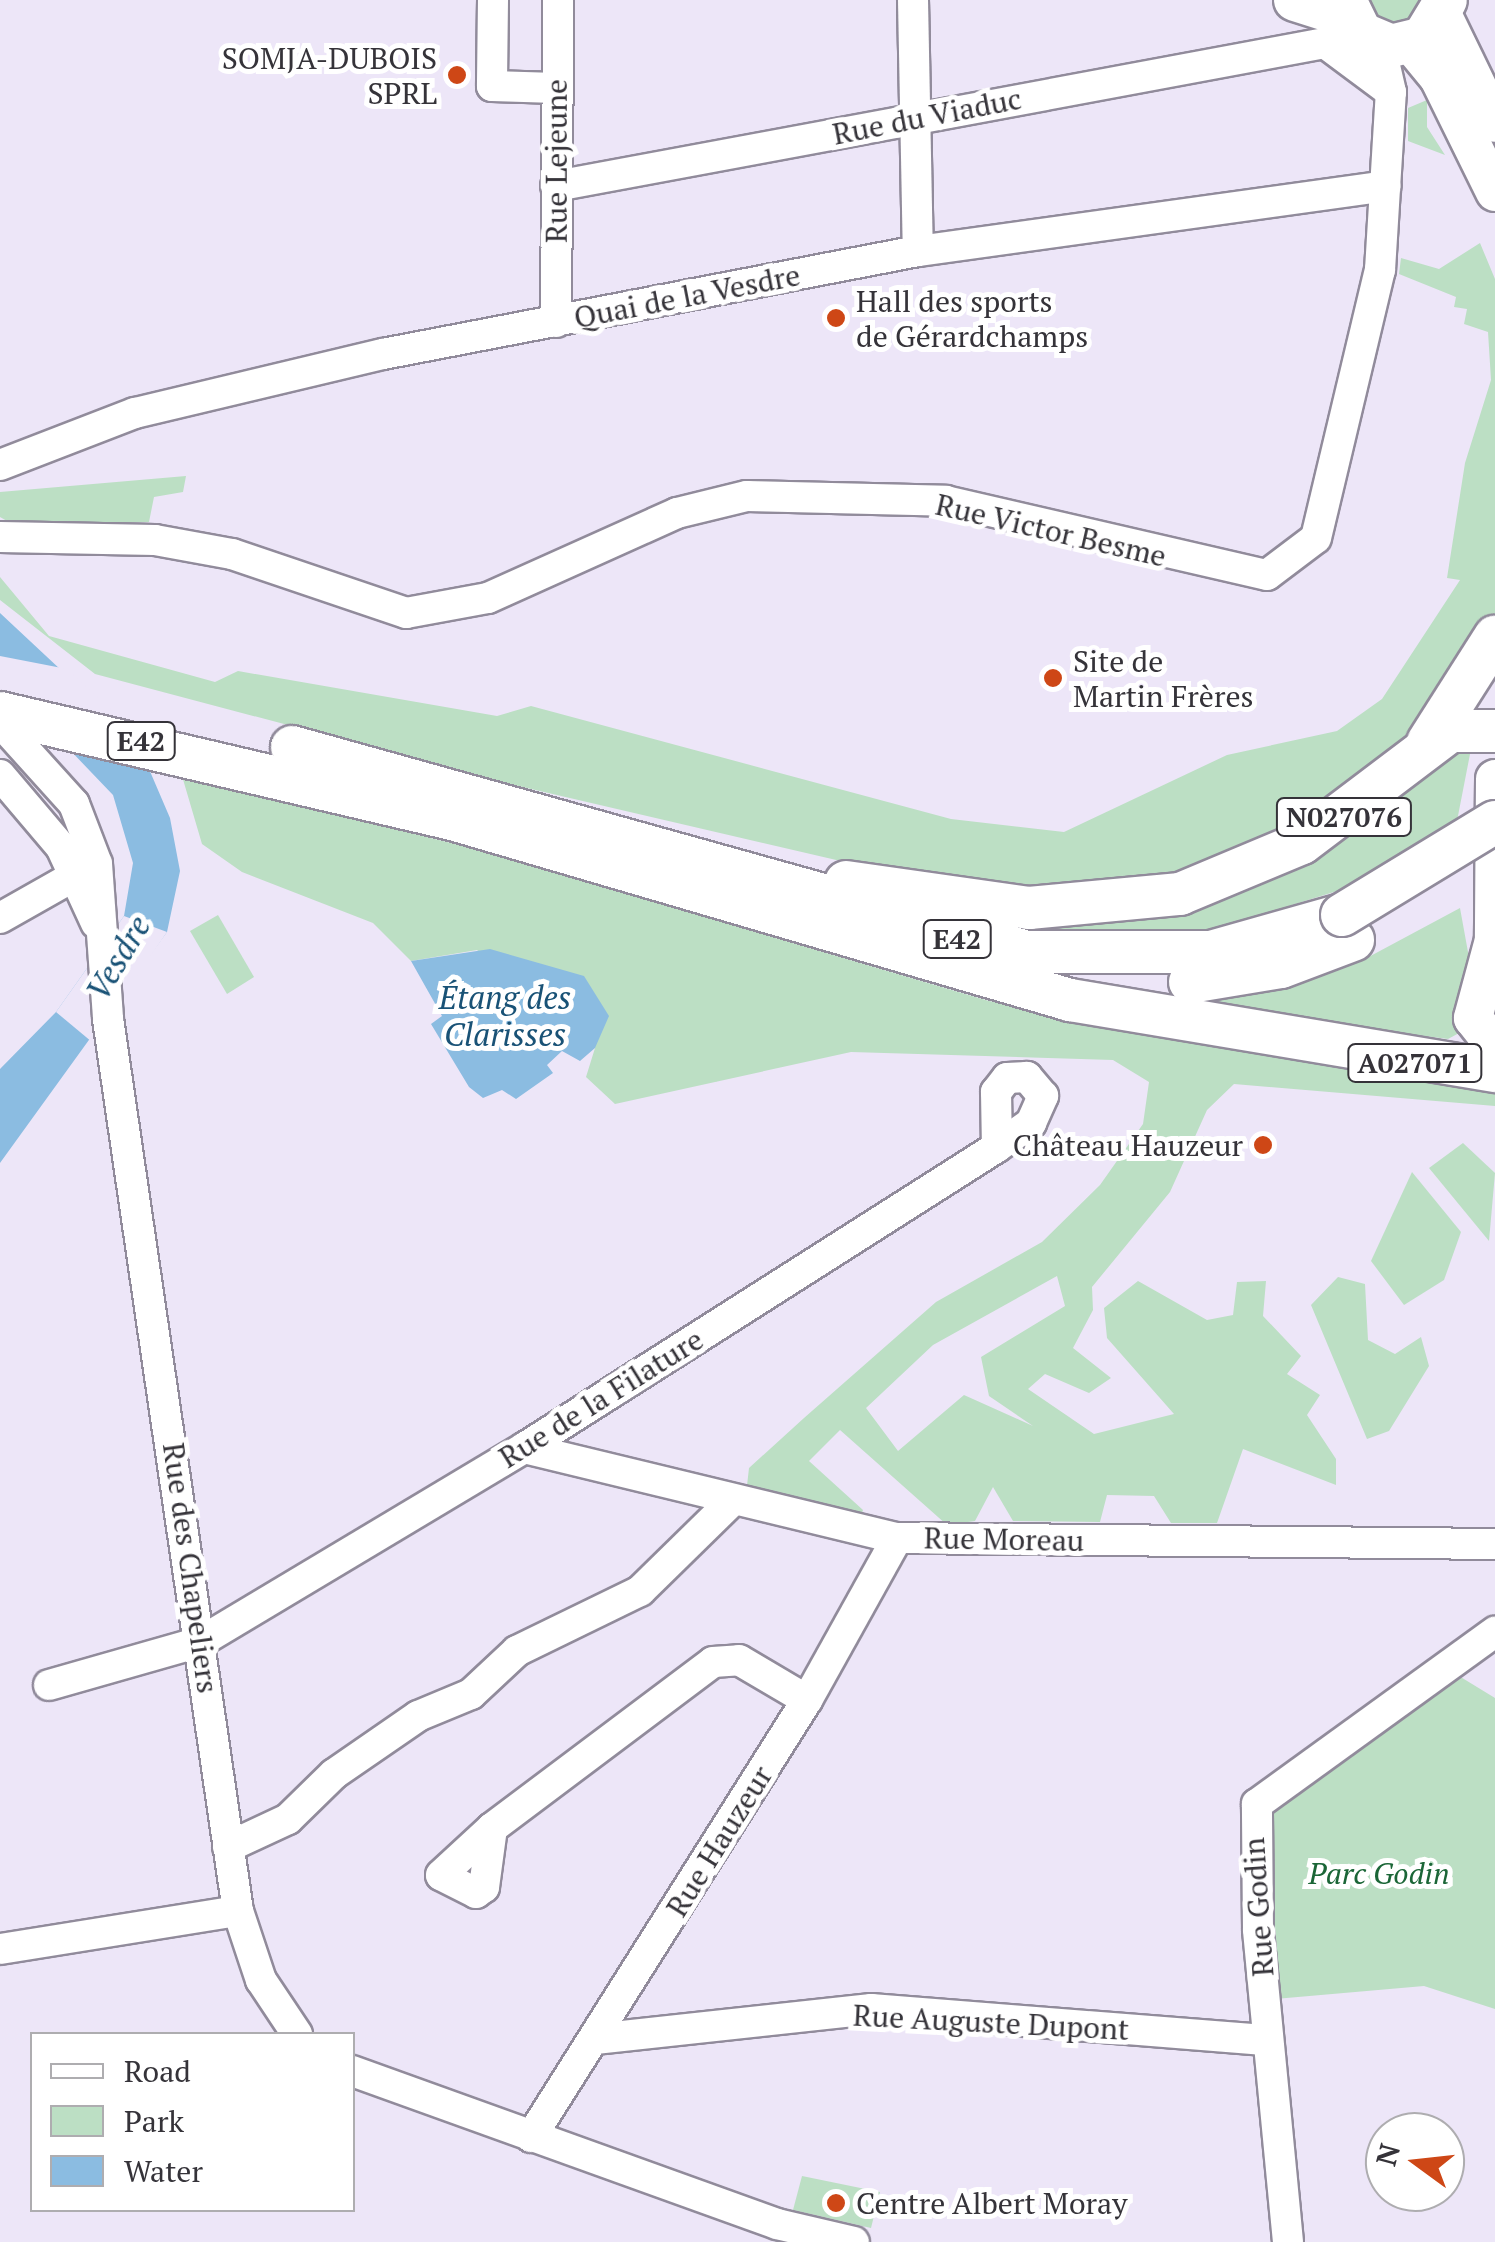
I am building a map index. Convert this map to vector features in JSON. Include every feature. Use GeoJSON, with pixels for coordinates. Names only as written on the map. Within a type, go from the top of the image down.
{"type":"FeatureCollection","features":[{"type":"Feature","properties":{"kind":"highway"},"geometry":{"type":"LineString","coordinates":[[1341,23],[1444,7]]}},
{"type":"Feature","properties":{"kind":"highway","name":"N027076"},"geometry":{"type":"LineString","coordinates":[[582,826],[936,898],[1096,907],[1180,894],[1262,864],[1340,820],[1417,757],[1495,637]]}},
{"type":"Feature","properties":{"kind":"highway","name":"E42"},"geometry":{"type":"LineString","coordinates":[[0,684],[284,760],[1005,980],[1218,980],[1348,928],[1495,856]]}},
{"type":"Feature","properties":{"kind":"highway","name":"E42"},"geometry":{"type":"LineString","coordinates":[[0,714],[284,760],[582,826],[956,938],[1065,957],[1211,952],[1348,928],[1495,822]]}},
{"type":"Feature","properties":{"kind":"highway"},"geometry":{"type":"LineString","coordinates":[[1417,757],[1450,730],[1495,732]]}},
{"type":"Feature","properties":{"kind":"highway","name":"A027071"},"geometry":{"type":"LineString","coordinates":[[1005,980],[1131,1013],[1336,1046],[1490,1052]]}},
{"type":"Feature","properties":{"kind":"main road"},"geometry":{"type":"LineString","coordinates":[[1444,7],[1495,124]]}},
{"type":"Feature","properties":{"kind":"main road"},"geometry":{"type":"LineString","coordinates":[[1341,23],[1439,78],[1495,192]]}},
{"type":"Feature","properties":{"kind":"main road"},"geometry":{"type":"LineString","coordinates":[[1490,1052],[1473,1018],[1489,985],[1494,940],[1495,779]]}},
{"type":"Feature","properties":{"kind":"street"},"geometry":{"type":"LineString","coordinates":[[492,0],[492,86],[556,88]]}},
{"type":"Feature","properties":{"kind":"street","name":"Rue Lejeune"},"geometry":{"type":"LineString","coordinates":[[556,322],[558,0]]}},
{"type":"Feature","properties":{"kind":"street"},"geometry":{"type":"LineString","coordinates":[[912,0],[909,120],[918,251]]}},
{"type":"Feature","properties":{"kind":"street","name":"Rue du Viaduc"},"geometry":{"type":"LineString","coordinates":[[556,186],[909,120],[1341,23],[1340,48],[1390,92]]}},
{"type":"Feature","properties":{"kind":"street","name":"Rue Victor Besme"},"geometry":{"type":"LineString","coordinates":[[0,537],[174,544],[406,613],[488,598],[677,514],[747,496],[900,500],[982,508],[1267,576],[1316,538],[1371,311],[1386,186],[1390,92],[1341,23]]}},
{"type":"Feature","properties":{"kind":"street","name":"Quai de la Vesdre"},"geometry":{"type":"LineString","coordinates":[[0,465],[250,381],[918,251],[1386,186]]}},
{"type":"Feature","properties":{"kind":"street"},"geometry":{"type":"LineString","coordinates":[[0,722],[74,804],[85,870]]}},
{"type":"Feature","properties":{"kind":"street"},"geometry":{"type":"LineString","coordinates":[[0,775],[85,870]]}},
{"type":"Feature","properties":{"kind":"street"},"geometry":{"type":"LineString","coordinates":[[0,918],[85,870]]}},
{"type":"Feature","properties":{"kind":"street","name":"Rue des Chapeliers"},"geometry":{"type":"LineString","coordinates":[[85,870],[99,940],[117,1090],[238,1912],[261,1980],[296,2032]]}},
{"type":"Feature","properties":{"kind":"street","name":"Rue de la Filature"},"geometry":{"type":"LineString","coordinates":[[48,1685],[200,1642],[524,1448],[997,1147]]}},
{"type":"Feature","properties":{"kind":"street","name":"Rue Moreau"},"geometry":{"type":"LineString","coordinates":[[524,1448],[897,1538],[1495,1544]]}},
{"type":"Feature","properties":{"kind":"street"},"geometry":{"type":"LineString","coordinates":[[228,1847],[288,1819],[334,1774],[418,1716],[471,1694],[518,1651],[640,1591],[732,1500]]}},
{"type":"Feature","properties":{"kind":"street","name":"Rue Hauzeur"},"geometry":{"type":"LineString","coordinates":[[531,2137],[807,1700],[897,1538]]}},
{"type":"Feature","properties":{"kind":"street","name":"Rue Godin"},"geometry":{"type":"LineString","coordinates":[[1288,2242],[1268,2040],[1258,1804],[1495,1632]]}},
{"type":"Feature","properties":{"kind":"street"},"geometry":{"type":"LineString","coordinates":[[492,1828],[714,1662],[739,1660],[807,1700]]}},
{"type":"Feature","properties":{"kind":"street"},"geometry":{"type":"LineString","coordinates":[[0,1949],[238,1912]]}},
{"type":"Feature","properties":{"kind":"street","name":"Rue Auguste Dupont"},"geometry":{"type":"LineString","coordinates":[[595,2039],[871,2010],[1268,2040]]}},
{"type":"Feature","properties":{"kind":"street"},"geometry":{"type":"LineString","coordinates":[[355,2072],[531,2137],[854,2242]]}},
{"type":"Feature","properties":{"kind":"green space"},"geometry":{"type":"Polygon","coordinates":[[[1362,0],[1427,0],[1412,24],[1381,26],[1362,0]]]}},
{"type":"Feature","properties":{"kind":"green space"},"geometry":{"type":"Polygon","coordinates":[[[1427,100],[1427,127],[1445,155],[1408,141],[1408,108],[1427,100]]]}},
{"type":"Feature","properties":{"kind":"green space"},"geometry":{"type":"Polygon","coordinates":[[[1480,243],[1495,279],[1495,619],[1427,726],[1314,817],[1163,880],[998,886],[875,869],[514,785],[95,674],[0,600],[0,577],[49,636],[215,682],[238,671],[497,716],[531,706],[951,819],[1064,832],[1227,755],[1337,731],[1382,699],[1460,580],[1447,578],[1465,463],[1491,380],[1488,332],[1464,324],[1467,309],[1454,307],[1456,297],[1399,274],[1401,258],[1439,269],[1480,243]]]}},
{"type":"Feature","properties":{"kind":"green space"},"geometry":{"type":"Polygon","coordinates":[[[186,476],[183,492],[154,497],[149,522],[14,525],[0,517],[0,492],[186,476]]]}},
{"type":"Feature","properties":{"kind":"green space"},"geometry":{"type":"Polygon","coordinates":[[[1448,745],[1471,749],[1457,821],[1347,888],[1198,934],[1009,930],[1115,914],[1448,745]]]}},
{"type":"Feature","properties":{"kind":"green space"},"geometry":{"type":"Polygon","coordinates":[[[182,776],[471,848],[989,1001],[1495,1084],[1495,1106],[1234,1084],[1207,1110],[1170,1192],[1092,1287],[1093,1310],[1073,1348],[1111,1378],[1089,1393],[1045,1374],[1028,1389],[1094,1434],[1174,1414],[1107,1338],[1104,1308],[1138,1281],[1207,1320],[1233,1315],[1237,1282],[1266,1281],[1263,1316],[1301,1356],[1287,1374],[1320,1395],[1307,1415],[1336,1459],[1336,1485],[1243,1449],[1217,1523],[1171,1523],[1154,1496],[1107,1495],[1100,1522],[1013,1521],[993,1487],[975,1521],[947,1525],[840,1430],[809,1461],[863,1510],[857,1528],[745,1503],[749,1468],[936,1302],[1042,1242],[1100,1185],[1143,1124],[1149,1082],[1113,1060],[851,1052],[615,1104],[586,1077],[595,1048],[477,950],[411,961],[373,923],[242,872],[202,844],[182,776]],[[1057,1276],[933,1345],[866,1408],[898,1451],[964,1395],[1033,1426],[989,1396],[981,1357],[1065,1306],[1057,1276]]]}},
{"type":"Feature","properties":{"kind":"green space"},"geometry":{"type":"Polygon","coordinates":[[[1460,908],[1472,974],[1461,1032],[1448,1039],[1171,1004],[1363,960],[1460,908]]]}},
{"type":"Feature","properties":{"kind":"green space"},"geometry":{"type":"Polygon","coordinates":[[[218,915],[254,977],[227,994],[190,931],[218,915]]]}},
{"type":"Feature","properties":{"kind":"green space"},"geometry":{"type":"Polygon","coordinates":[[[1463,1143],[1495,1173],[1489,1241],[1429,1168],[1463,1143]]]}},
{"type":"Feature","properties":{"kind":"green space"},"geometry":{"type":"Polygon","coordinates":[[[1412,1172],[1461,1232],[1444,1280],[1404,1305],[1371,1261],[1412,1172]]]}},
{"type":"Feature","properties":{"kind":"green space"},"geometry":{"type":"Polygon","coordinates":[[[1338,1277],[1365,1284],[1368,1340],[1395,1354],[1421,1337],[1429,1366],[1389,1431],[1367,1439],[1311,1305],[1338,1277]]]}},
{"type":"Feature","properties":{"kind":"green space","name":"Parc Godin"},"geometry":{"type":"Polygon","coordinates":[[[1459,1676],[1495,1698],[1495,2009],[1424,1986],[1275,1999],[1261,1828],[1275,1805],[1459,1676]]]}},
{"type":"Feature","properties":{"kind":"green space","name":"Centre Albert Moray"},"geometry":{"type":"Polygon","coordinates":[[[802,2176],[880,2192],[871,2228],[793,2210],[802,2176]]]}},
{"type":"Feature","properties":{"kind":"water","name":"Vesdre"},"geometry":{"type":"Polygon","coordinates":[[[0,613],[137,741],[170,818],[180,871],[167,932],[0,1163],[0,1069],[56,1012],[124,916],[133,863],[113,795],[0,677],[0,613]]]}},
{"type":"Feature","properties":{"kind":"water","name":"Étang des Clarisses"},"geometry":{"type":"Polygon","coordinates":[[[490,949],[584,976],[609,1016],[595,1048],[580,1061],[562,1051],[547,1065],[553,1073],[516,1099],[502,1090],[483,1098],[469,1087],[431,1024],[442,1016],[411,961],[490,949]]]}},
{"type":"Feature","properties":{"kind":"pier"},"geometry":{"type":"Polygon","coordinates":[[[0,656],[67,669],[141,737],[70,751],[0,684],[0,656]]]}},
{"type":"Feature","properties":{"kind":"pier"},"geometry":{"type":"Polygon","coordinates":[[[124,916],[167,932],[92,1042],[56,1012],[124,916]]]}},
{"type":"Feature","properties":{"kind":"place","name":"SOMJA-DUBOIS SPRL"},"geometry":{"type":"Point","coordinates":[457,75]}},
{"type":"Feature","properties":{"kind":"place","name":"Hall des sports de Gérardchamps"},"geometry":{"type":"Point","coordinates":[836,318]}},
{"type":"Feature","properties":{"kind":"place","name":"Site de Martin Frères"},"geometry":{"type":"Point","coordinates":[1053,678]}},
{"type":"Feature","properties":{"kind":"place","name":"Château Hauzeur"},"geometry":{"type":"Point","coordinates":[1263,1145]}},
{"type":"Feature","properties":{"kind":"place","name":"Centre Albert Moray"},"geometry":{"type":"Point","coordinates":[836,2203]}}]}
